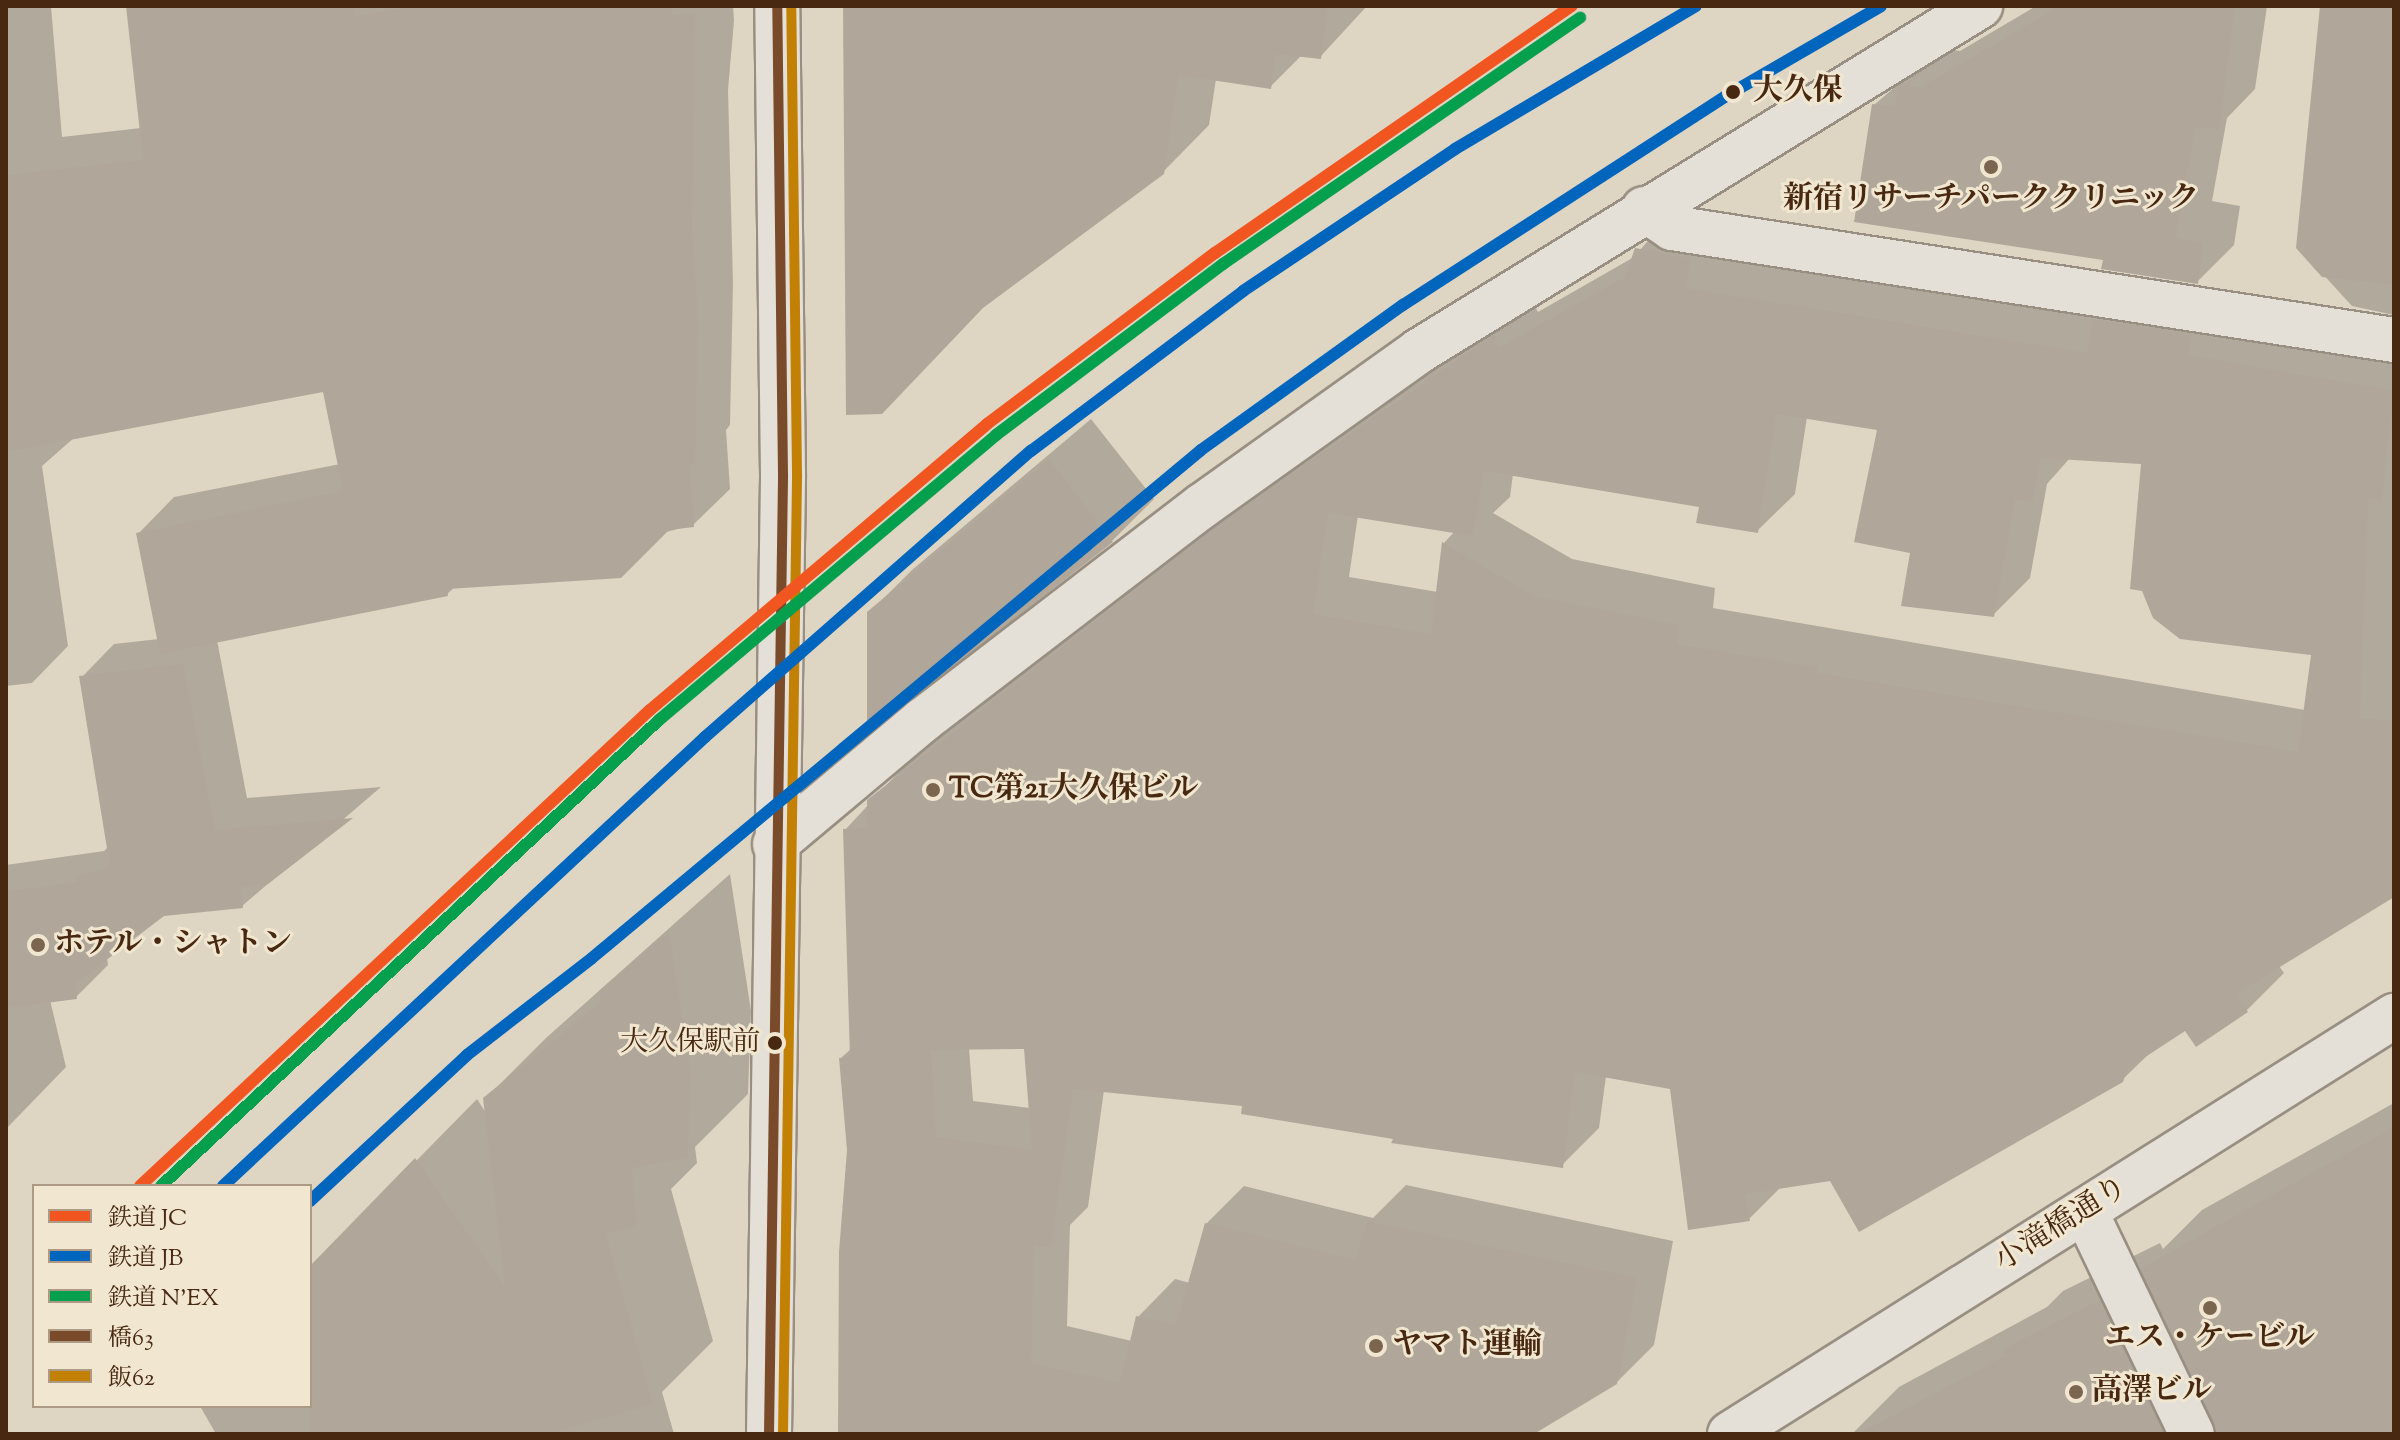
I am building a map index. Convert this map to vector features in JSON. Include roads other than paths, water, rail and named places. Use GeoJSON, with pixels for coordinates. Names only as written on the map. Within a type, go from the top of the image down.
{"type":"FeatureCollection","features":[{"type":"Feature","properties":{"kind":"street"},"geometry":{"type":"LineString","coordinates":[[769,1434],[775,844],[783,474],[777,6]]}},
{"type":"Feature","properties":{"kind":"street"},"geometry":{"type":"LineString","coordinates":[[775,844],[923,713],[1202,506],[1406,360],[1644,209],[1980,6]]}},
{"type":"Feature","properties":{"kind":"street"},"geometry":{"type":"LineString","coordinates":[[1644,209],[1672,228],[2394,340]]}},
{"type":"Feature","properties":{"kind":"street","name":"小滝橋通り"},"geometry":{"type":"LineString","coordinates":[[1730,1434],[2394,1016]]}},
{"type":"Feature","properties":{"kind":"street"},"geometry":{"type":"LineString","coordinates":[[2085,1211],[2192,1434]]}},
{"type":"Feature","properties":{"kind":"rail line","name":"JC"},"geometry":{"type":"LineString","coordinates":[[142,1184],[650,710],[987,424],[1215,253],[1572,6]]}},
{"type":"Feature","properties":{"kind":"rail line","name":"JB"},"geometry":{"type":"LineString","coordinates":[[225,1184],[705,737],[1031,451],[1243,291],[1455,149],[1696,6]]}},
{"type":"Feature","properties":{"kind":"rail line","name":"JB"},"geometry":{"type":"LineString","coordinates":[[312,1199],[467,1055],[592,958],[1201,450],[1403,305],[1726,96],[1881,6]]}},
{"type":"Feature","properties":{"kind":"rail line","name":"N'EX"},"geometry":{"type":"LineString","coordinates":[[163,1184],[659,720],[996,435],[1223,264],[1580,18]]}},
{"type":"Feature","properties":{"kind":"place","name":"大久保"},"geometry":{"type":"Point","coordinates":[1733,92]}},
{"type":"Feature","properties":{"kind":"place","name":"新宿リサーチパーククリニック"},"geometry":{"type":"Point","coordinates":[1991,167]}},
{"type":"Feature","properties":{"kind":"place","name":"TC第21大久保ビル"},"geometry":{"type":"Point","coordinates":[933,790]}},
{"type":"Feature","properties":{"kind":"place","name":"ホテル・シャトン"},"geometry":{"type":"Point","coordinates":[38,945]}},
{"type":"Feature","properties":{"kind":"place","name":"大久保駅前"},"geometry":{"type":"Point","coordinates":[775,1043]}},
{"type":"Feature","properties":{"kind":"place","name":"エス・ケービル"},"geometry":{"type":"Point","coordinates":[2210,1308]}},
{"type":"Feature","properties":{"kind":"place","name":"ヤマト運輸"},"geometry":{"type":"Point","coordinates":[1376,1346]}},
{"type":"Feature","properties":{"kind":"place","name":"高澤ビル"},"geometry":{"type":"Point","coordinates":[2076,1392]}}]}
